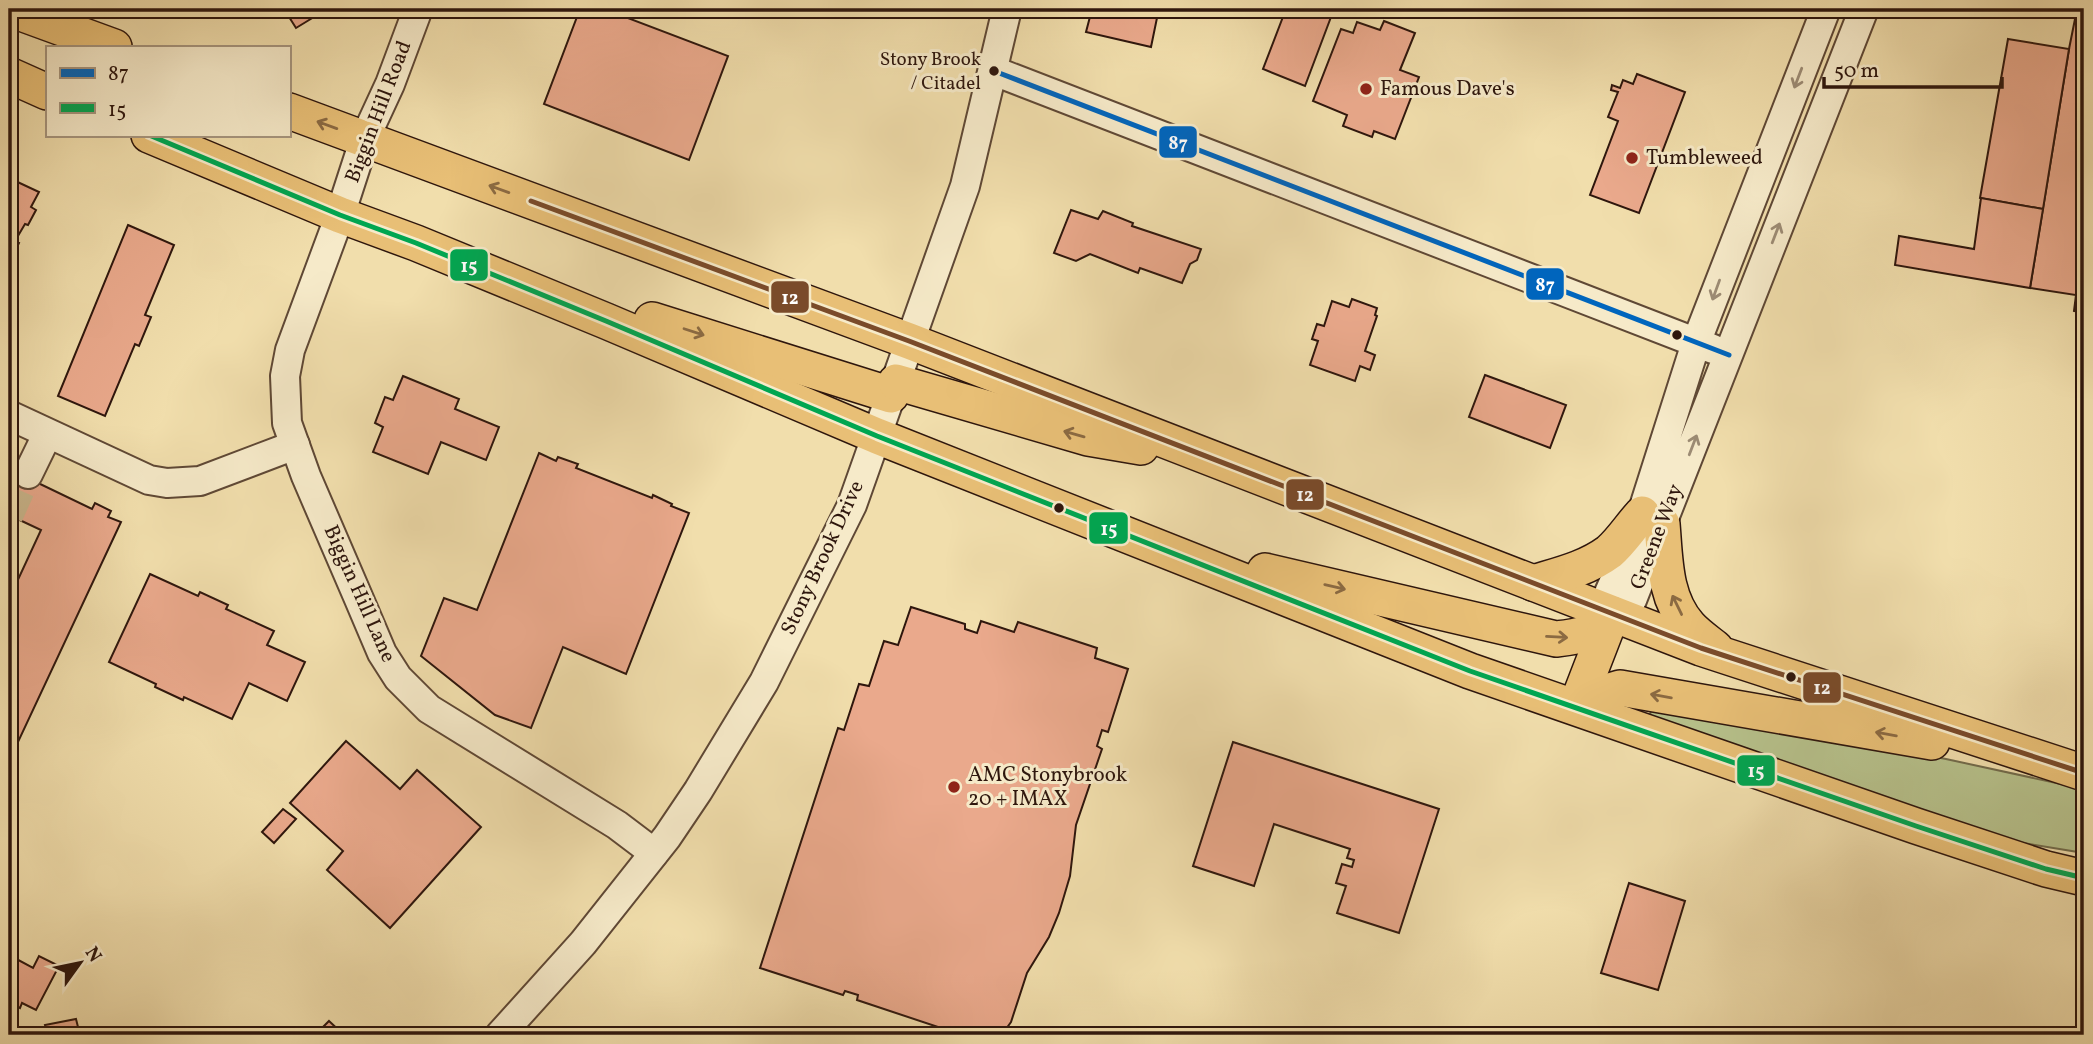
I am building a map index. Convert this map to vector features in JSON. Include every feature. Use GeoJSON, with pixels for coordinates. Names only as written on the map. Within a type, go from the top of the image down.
{"type":"FeatureCollection","features":[{"type":"Feature","properties":{"kind":"main road"},"geometry":{"type":"LineString","coordinates":[[10,9],[111,46]]}},
{"type":"Feature","properties":{"kind":"main road"},"geometry":{"type":"LineString","coordinates":[[9,75],[46,92]]}},
{"type":"Feature","properties":{"kind":"main road"},"geometry":{"type":"LineString","coordinates":[[290,111],[909,341],[1723,655],[2084,773]]}},
{"type":"Feature","properties":{"kind":"main road"},"geometry":{"type":"LineString","coordinates":[[151,136],[340,215],[510,281],[877,436],[1470,671],[1916,826],[2046,869],[2084,876]]}},
{"type":"Feature","properties":{"kind":"main road"},"geometry":{"type":"LineString","coordinates":[[510,281],[893,389],[1087,438],[1213,459]]}},
{"type":"Feature","properties":{"kind":"main road"},"geometry":{"type":"LineString","coordinates":[[1532,583],[1595,561],[1652,519],[1676,606],[1689,626],[1723,655]]}},
{"type":"Feature","properties":{"kind":"main road"},"geometry":{"type":"LineString","coordinates":[[1150,544],[1556,639],[1577,637],[1595,630],[1612,614]]}},
{"type":"Feature","properties":{"kind":"main road"},"geometry":{"type":"LineString","coordinates":[[1576,707],[1612,614]]}},
{"type":"Feature","properties":{"kind":"main road"},"geometry":{"type":"LineString","coordinates":[[1576,707],[1593,696],[1620,688],[2050,762]]}},
{"type":"Feature","properties":{"kind":"street","name":"Biggin Hill Road"},"geometry":{"type":"LineString","coordinates":[[340,215],[365,138],[390,84],[418,9]]}},
{"type":"Feature","properties":{"kind":"street","name":"Stony Brook Drive"},"geometry":{"type":"LineString","coordinates":[[500,1035],[583,943],[654,853],[698,791],[764,682],[852,505],[965,186],[1007,9]]}},
{"type":"Feature","properties":{"kind":"street","name":"Greene Way"},"geometry":{"type":"LineString","coordinates":[[1612,614],[1632,600],[1696,343],[1826,9]]}},
{"type":"Feature","properties":{"kind":"street","name":"Greene Way"},"geometry":{"type":"LineString","coordinates":[[1652,519],[1729,355],[1864,9]]}},
{"type":"Feature","properties":{"kind":"street"},"geometry":{"type":"LineString","coordinates":[[994,71],[1729,355]]}},
{"type":"Feature","properties":{"kind":"street","name":"Biggin Hill Lane"},"geometry":{"type":"LineString","coordinates":[[340,215],[290,350],[285,376],[287,423],[306,476],[382,653],[398,678],[429,709],[617,825],[654,853]]}},
{"type":"Feature","properties":{"kind":"street"},"geometry":{"type":"LineString","coordinates":[[9,415],[47,435],[149,480],[167,483],[200,481],[295,444]]}},
{"type":"Feature","properties":{"kind":"street"},"geometry":{"type":"LineString","coordinates":[[28,474],[47,435]]}},
{"type":"Feature","properties":{"kind":"green space"},"geometry":{"type":"Polygon","coordinates":[[[1653,704],[1946,759],[2084,789],[2084,853],[1987,837],[1649,718],[1653,704]]]}},
{"type":"Feature","properties":{"kind":"building"},"geometry":{"type":"Polygon","coordinates":[[[284,9],[327,9],[296,28],[284,9]]]}},
{"type":"Feature","properties":{"kind":"building"},"geometry":{"type":"Polygon","coordinates":[[[580,9],[628,9],[625,17],[728,56],[689,160],[544,104],[580,9]]]}},
{"type":"Feature","properties":{"kind":"building"},"geometry":{"type":"Polygon","coordinates":[[[1092,9],[1140,9],[1158,13],[1151,47],[1086,32],[1092,9]]]}},
{"type":"Feature","properties":{"kind":"building"},"geometry":{"type":"Polygon","coordinates":[[[1286,9],[1334,9],[1305,86],[1263,69],[1286,9]]]}},
{"type":"Feature","properties":{"kind":"building"},"geometry":{"type":"Polygon","coordinates":[[[2077,9],[2084,9],[2084,313],[2074,311],[2076,295],[2030,288],[2077,9]]]}},
{"type":"Feature","properties":{"kind":"building","name":"Famous Dave's"},"geometry":{"type":"Polygon","coordinates":[[[1384,21],[1415,33],[1400,70],[1419,77],[1395,139],[1374,131],[1372,137],[1343,126],[1347,115],[1313,101],[1341,29],[1353,33],[1357,22],[1380,30],[1384,21]]]}},
{"type":"Feature","properties":{"kind":"building"},"geometry":{"type":"Polygon","coordinates":[[[2008,39],[2069,49],[2043,209],[1980,198],[2008,39]]]}},
{"type":"Feature","properties":{"kind":"building","name":"Tumbleweed"},"geometry":{"type":"Polygon","coordinates":[[[1637,74],[1685,92],[1639,213],[1590,195],[1618,121],[1608,117],[1618,92],[1611,90],[1612,85],[1620,88],[1623,80],[1633,84],[1637,74]]]}},
{"type":"Feature","properties":{"kind":"building"},"geometry":{"type":"Polygon","coordinates":[[[9,178],[39,192],[31,207],[36,210],[15,241],[19,243],[16,249],[11,247],[9,252],[9,178]]]}},
{"type":"Feature","properties":{"kind":"building"},"geometry":{"type":"Polygon","coordinates":[[[1981,198],[2043,209],[2030,288],[1895,265],[1899,236],[1974,249],[1981,198]]]}},
{"type":"Feature","properties":{"kind":"building"},"geometry":{"type":"Polygon","coordinates":[[[1071,210],[1098,219],[1103,211],[1133,223],[1132,226],[1201,249],[1197,260],[1190,264],[1182,283],[1140,268],[1138,273],[1090,254],[1076,261],[1054,253],[1071,210]]]}},
{"type":"Feature","properties":{"kind":"building"},"geometry":{"type":"Polygon","coordinates":[[[128,225],[174,245],[145,315],[151,317],[139,346],[135,344],[105,416],[58,396],[128,225]]]}},
{"type":"Feature","properties":{"kind":"building"},"geometry":{"type":"Polygon","coordinates":[[[1352,299],[1377,308],[1377,316],[1365,351],[1375,355],[1370,370],[1360,366],[1355,381],[1310,365],[1318,341],[1312,339],[1317,324],[1324,326],[1332,301],[1349,307],[1352,299]]]}},
{"type":"Feature","properties":{"kind":"building"},"geometry":{"type":"Polygon","coordinates":[[[1485,375],[1566,405],[1550,448],[1469,417],[1485,375]]]}},
{"type":"Feature","properties":{"kind":"building"},"geometry":{"type":"Polygon","coordinates":[[[403,376],[459,399],[455,409],[499,427],[486,460],[441,442],[428,474],[373,452],[383,427],[375,423],[385,397],[393,400],[403,376]]]}},
{"type":"Feature","properties":{"kind":"building"},"geometry":{"type":"Polygon","coordinates":[[[539,453],[556,461],[558,457],[578,464],[576,468],[652,498],[653,495],[689,513],[626,674],[563,647],[531,728],[495,715],[421,656],[444,598],[477,610],[539,453]]]}},
{"type":"Feature","properties":{"kind":"building"},"geometry":{"type":"Polygon","coordinates":[[[9,469],[92,509],[95,503],[111,511],[108,517],[121,522],[18,742],[12,739],[9,746],[9,599],[41,530],[9,515],[9,469]]]}},
{"type":"Feature","properties":{"kind":"building"},"geometry":{"type":"Polygon","coordinates":[[[150,574],[198,596],[200,592],[228,605],[226,609],[274,631],[267,645],[305,662],[287,701],[249,683],[232,719],[184,697],[183,700],[109,662],[150,574]]]}},
{"type":"Feature","properties":{"kind":"building","name":"AMC Stonybrook 20 + IMAX"},"geometry":{"type":"Polygon","coordinates":[[[911,607],[965,624],[965,629],[977,633],[981,621],[1014,632],[1018,622],[1097,648],[1095,658],[1128,669],[1108,732],[1102,730],[1097,746],[1102,749],[1076,825],[1070,876],[1059,913],[1049,937],[1027,973],[1011,1022],[1006,1029],[994,1035],[973,1032],[971,1035],[962,1035],[857,1000],[858,995],[845,991],[843,995],[760,968],[838,728],[844,730],[859,684],[869,686],[884,641],[898,645],[911,607]]]}},
{"type":"Feature","properties":{"kind":"building"},"geometry":{"type":"Polygon","coordinates":[[[346,741],[400,789],[417,770],[481,827],[390,928],[327,870],[343,851],[290,803],[346,741]]]}},
{"type":"Feature","properties":{"kind":"building"},"geometry":{"type":"Polygon","coordinates":[[[1233,742],[1439,809],[1399,933],[1337,913],[1346,886],[1336,883],[1342,864],[1352,867],[1354,860],[1347,858],[1350,849],[1274,824],[1254,886],[1193,866],[1233,742]]]}},
{"type":"Feature","properties":{"kind":"building"},"geometry":{"type":"Polygon","coordinates":[[[283,809],[296,819],[274,843],[262,832],[283,809]]]}},
{"type":"Feature","properties":{"kind":"building"},"geometry":{"type":"Polygon","coordinates":[[[1629,883],[1685,901],[1658,990],[1601,973],[1629,883]]]}},
{"type":"Feature","properties":{"kind":"building"},"geometry":{"type":"Polygon","coordinates":[[[9,955],[33,968],[39,956],[59,966],[36,1010],[22,1003],[20,1008],[9,1002],[9,955]]]}},
{"type":"Feature","properties":{"kind":"building"},"geometry":{"type":"Polygon","coordinates":[[[76,1019],[80,1035],[48,1035],[45,1025],[76,1019]]]}},
{"type":"Feature","properties":{"kind":"building"},"geometry":{"type":"Polygon","coordinates":[[[329,1021],[344,1035],[315,1035],[329,1021]]]}},
{"type":"Feature","properties":{"kind":"tunnel"},"geometry":{"type":"LineString","coordinates":[[9,516],[28,474]]}},
{"type":"Feature","properties":{"kind":"transit line","name":"87"},"geometry":{"type":"LineString","coordinates":[[994,71],[1729,355]]}},
{"type":"Feature","properties":{"kind":"transit line","name":"15"},"geometry":{"type":"LineString","coordinates":[[151,136],[606,321],[877,436],[1470,671],[1916,826],[2046,869],[2084,878]]}},
{"type":"Feature","properties":{"kind":"transit line","name":"12"},"geometry":{"type":"LineString","coordinates":[[531,201],[909,341],[1701,648],[2084,773]]}},
{"type":"Feature","properties":{"kind":"place","name":"Stony Brook / Citadel"},"geometry":{"type":"Point","coordinates":[994,71]}},
{"type":"Feature","properties":{"kind":"place","name":"Famous Dave's"},"geometry":{"type":"Point","coordinates":[1366,89]}},
{"type":"Feature","properties":{"kind":"place","name":"Tumbleweed"},"geometry":{"type":"Point","coordinates":[1632,158]}},
{"type":"Feature","properties":{"kind":"place","name":"AMC Stonybrook 20 + IMAX"},"geometry":{"type":"Point","coordinates":[954,787]}}]}
